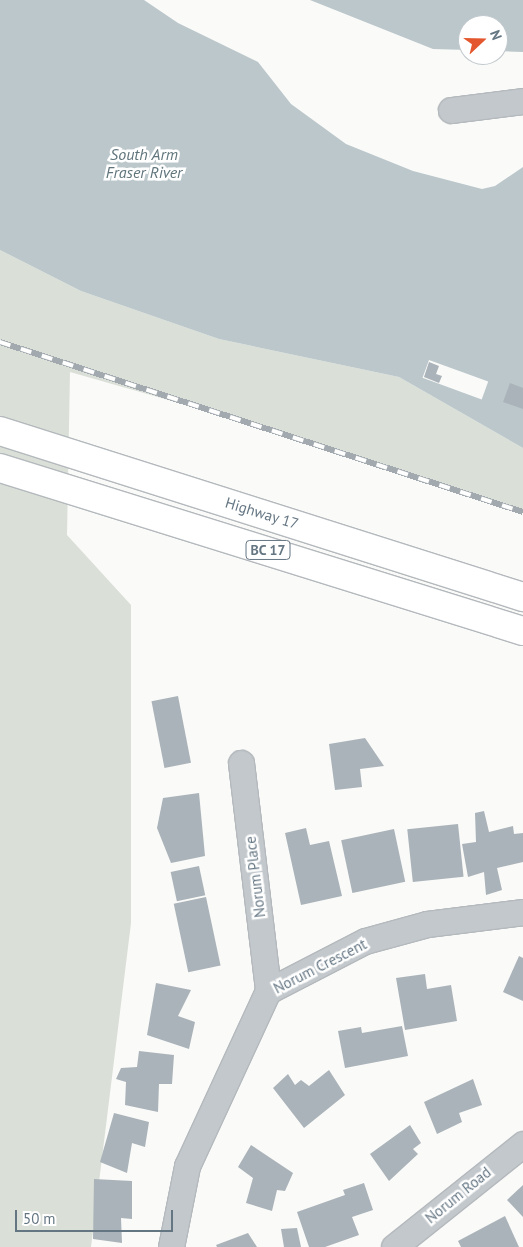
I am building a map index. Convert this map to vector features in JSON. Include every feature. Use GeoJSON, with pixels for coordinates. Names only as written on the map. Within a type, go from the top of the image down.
{"type":"FeatureCollection","features":[{"type":"Feature","properties":{"kind":"highway","name":"Highway 17"},"geometry":{"type":"LineString","coordinates":[[12,434],[523,597]]}},
{"type":"Feature","properties":{"kind":"highway","name":"BC 17"},"geometry":{"type":"LineString","coordinates":[[6,470],[523,631]]}},
{"type":"Feature","properties":{"kind":"street"},"geometry":{"type":"LineString","coordinates":[[451,110],[523,100]]}},
{"type":"Feature","properties":{"kind":"street","name":"Norum Place"},"geometry":{"type":"LineString","coordinates":[[241,764],[268,991]]}},
{"type":"Feature","properties":{"kind":"street","name":"Norum Crescent"},"geometry":{"type":"LineString","coordinates":[[171,1247],[187,1166],[268,991],[365,941],[427,924],[523,912]]}},
{"type":"Feature","properties":{"kind":"street","name":"Norum Road"},"geometry":{"type":"LineString","coordinates":[[394,1247],[523,1144]]}},
{"type":"Feature","properties":{"kind":"shaded area"},"geometry":{"type":"Polygon","coordinates":[[[0,250],[81,291],[219,339],[399,377],[523,448],[523,511],[316,442],[70,372],[67,535],[131,605],[131,923],[91,1247],[0,1247],[0,250]]]}},
{"type":"Feature","properties":{"kind":"water","name":"South Arm Fraser River"},"geometry":{"type":"Polygon","coordinates":[[[0,0],[144,0],[178,23],[258,62],[291,104],[346,144],[413,171],[482,189],[495,186],[523,167],[523,448],[399,377],[219,339],[81,291],[0,250],[0,0]]]}},
{"type":"Feature","properties":{"kind":"water"},"geometry":{"type":"Polygon","coordinates":[[[310,0],[523,0],[523,52],[508,51],[508,15],[458,15],[458,50],[433,49],[310,0]]]}},
{"type":"Feature","properties":{"kind":"pier"},"geometry":{"type":"Polygon","coordinates":[[[429,360],[488,382],[482,399],[423,378],[429,360]]]}},
{"type":"Feature","properties":{"kind":"building"},"geometry":{"type":"Polygon","coordinates":[[[429,362],[439,366],[436,374],[442,376],[439,383],[424,377],[429,362]]]}},
{"type":"Feature","properties":{"kind":"building"},"geometry":{"type":"Polygon","coordinates":[[[510,383],[523,388],[523,409],[503,402],[510,383]]]}},
{"type":"Feature","properties":{"kind":"building"},"geometry":{"type":"Polygon","coordinates":[[[178,696],[191,763],[164,768],[151,701],[178,696]]]}},
{"type":"Feature","properties":{"kind":"building"},"geometry":{"type":"Polygon","coordinates":[[[365,738],[384,766],[360,769],[362,787],[335,790],[329,744],[365,738]]]}},
{"type":"Feature","properties":{"kind":"building"},"geometry":{"type":"Polygon","coordinates":[[[199,793],[205,856],[171,863],[157,828],[163,798],[199,793]]]}},
{"type":"Feature","properties":{"kind":"building"},"geometry":{"type":"Polygon","coordinates":[[[484,811],[489,832],[513,826],[514,834],[523,833],[523,862],[497,868],[502,890],[486,895],[484,872],[468,877],[462,844],[476,842],[475,813],[484,811]]]}},
{"type":"Feature","properties":{"kind":"building"},"geometry":{"type":"Polygon","coordinates":[[[458,824],[464,877],[413,882],[407,829],[458,824]]]}},
{"type":"Feature","properties":{"kind":"building"},"geometry":{"type":"Polygon","coordinates":[[[306,828],[310,845],[329,841],[342,896],[301,905],[285,833],[306,828]]]}},
{"type":"Feature","properties":{"kind":"building"},"geometry":{"type":"Polygon","coordinates":[[[394,829],[405,882],[352,893],[341,840],[394,829]]]}},
{"type":"Feature","properties":{"kind":"building"},"geometry":{"type":"Polygon","coordinates":[[[199,866],[205,895],[177,901],[171,872],[199,866]]]}},
{"type":"Feature","properties":{"kind":"building"},"geometry":{"type":"Polygon","coordinates":[[[206,897],[221,965],[188,972],[174,904],[206,897]]]}},
{"type":"Feature","properties":{"kind":"building"},"geometry":{"type":"Polygon","coordinates":[[[519,956],[523,958],[523,1001],[503,992],[519,956]]]}},
{"type":"Feature","properties":{"kind":"building"},"geometry":{"type":"Polygon","coordinates":[[[425,974],[427,989],[451,985],[457,1021],[405,1030],[396,978],[425,974]]]}},
{"type":"Feature","properties":{"kind":"building"},"geometry":{"type":"Polygon","coordinates":[[[156,983],[191,990],[178,1016],[195,1022],[189,1049],[147,1035],[156,983]]]}},
{"type":"Feature","properties":{"kind":"building"},"geometry":{"type":"Polygon","coordinates":[[[402,1026],[408,1056],[345,1068],[338,1031],[361,1027],[362,1033],[402,1026]]]}},
{"type":"Feature","properties":{"kind":"building"},"geometry":{"type":"Polygon","coordinates":[[[139,1051],[174,1055],[172,1084],[159,1084],[158,1112],[125,1105],[126,1082],[116,1079],[121,1068],[137,1067],[139,1051]]]}},
{"type":"Feature","properties":{"kind":"building"},"geometry":{"type":"Polygon","coordinates":[[[329,1070],[345,1095],[304,1128],[273,1088],[288,1074],[295,1085],[301,1080],[309,1086],[329,1070]]]}},
{"type":"Feature","properties":{"kind":"building"},"geometry":{"type":"Polygon","coordinates":[[[473,1079],[482,1105],[459,1113],[462,1122],[437,1134],[424,1102],[473,1079]]]}},
{"type":"Feature","properties":{"kind":"building"},"geometry":{"type":"Polygon","coordinates":[[[114,1113],[149,1122],[145,1147],[132,1143],[127,1173],[100,1162],[114,1113]]]}},
{"type":"Feature","properties":{"kind":"building"},"geometry":{"type":"Polygon","coordinates":[[[410,1125],[421,1143],[413,1149],[418,1154],[389,1181],[370,1154],[410,1125]]]}},
{"type":"Feature","properties":{"kind":"building"},"geometry":{"type":"Polygon","coordinates":[[[251,1145],[293,1173],[285,1191],[277,1190],[272,1211],[246,1203],[253,1178],[238,1167],[251,1145]]]}},
{"type":"Feature","properties":{"kind":"building"},"geometry":{"type":"Polygon","coordinates":[[[94,1179],[132,1181],[132,1219],[121,1218],[122,1243],[93,1239],[94,1179]]]}},
{"type":"Feature","properties":{"kind":"building"},"geometry":{"type":"Polygon","coordinates":[[[364,1183],[373,1210],[352,1217],[359,1235],[325,1247],[309,1247],[297,1212],[345,1195],[343,1190],[364,1183]]]}},
{"type":"Feature","properties":{"kind":"building"},"geometry":{"type":"Polygon","coordinates":[[[523,1185],[523,1217],[507,1200],[523,1185]]]}},
{"type":"Feature","properties":{"kind":"building"},"geometry":{"type":"Polygon","coordinates":[[[505,1216],[519,1247],[461,1247],[458,1241],[505,1216]]]}},
{"type":"Feature","properties":{"kind":"building"},"geometry":{"type":"Polygon","coordinates":[[[297,1228],[301,1247],[284,1247],[281,1229],[297,1228]]]}},
{"type":"Feature","properties":{"kind":"building"},"geometry":{"type":"Polygon","coordinates":[[[248,1233],[257,1247],[217,1247],[216,1245],[248,1233]]]}},
{"type":"Feature","properties":{"kind":"railway"},"geometry":{"type":"LineString","coordinates":[[0,342],[523,512]]}}]}
